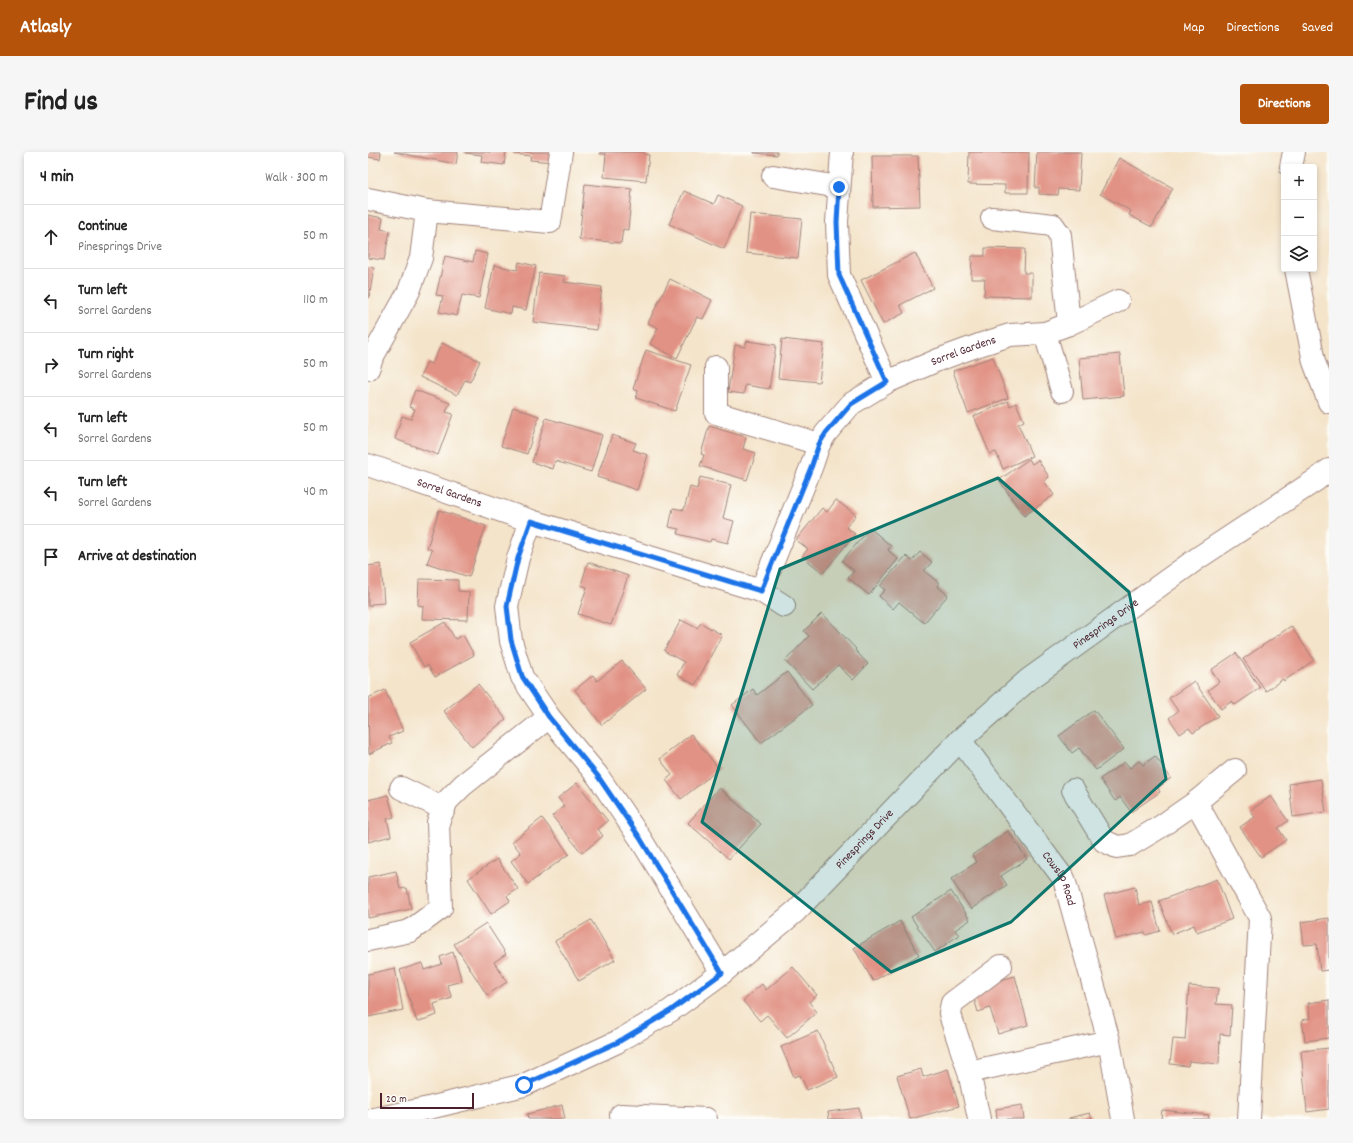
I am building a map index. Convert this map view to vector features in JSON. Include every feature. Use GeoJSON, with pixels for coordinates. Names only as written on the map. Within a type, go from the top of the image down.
{"type":"FeatureCollection","features":[{"type":"Feature","properties":{"kind":"street"},"geometry":{"type":"LineString","coordinates":[[368,199],[427,210],[550,222],[561,152]]}},
{"type":"Feature","properties":{"kind":"street"},"geometry":{"type":"LineString","coordinates":[[842,152],[837,222],[839,275],[887,382]]}},
{"type":"Feature","properties":{"kind":"street"},"geometry":{"type":"LineString","coordinates":[[1291,164],[1294,152]]}},
{"type":"Feature","properties":{"kind":"street"},"geometry":{"type":"LineString","coordinates":[[773,176],[839,187]]}},
{"type":"Feature","properties":{"kind":"street"},"geometry":{"type":"LineString","coordinates":[[368,369],[372,358],[409,291],[420,258],[427,210]]}},
{"type":"Feature","properties":{"kind":"street"},"geometry":{"type":"LineString","coordinates":[[992,218],[1053,224],[1060,235],[1069,324]]}},
{"type":"Feature","properties":{"kind":"street"},"geometry":{"type":"LineString","coordinates":[[1297,272],[1314,362],[1329,402]]}},
{"type":"Feature","properties":{"kind":"street","name":"Sorrel Gardens"},"geometry":{"type":"LineString","coordinates":[[368,465],[531,521],[761,591],[819,444],[826,433],[851,404],[887,382],[938,360],[1004,337],[1044,333],[1069,324],[1118,301]]}},
{"type":"Feature","properties":{"kind":"street"},"geometry":{"type":"LineString","coordinates":[[1044,333],[1062,391]]}},
{"type":"Feature","properties":{"kind":"street"},"geometry":{"type":"LineString","coordinates":[[716,367],[716,413],[819,444]]}},
{"type":"Feature","properties":{"kind":"street","name":"Pinesprings Drive"},"geometry":{"type":"LineString","coordinates":[[374,1119],[431,1114],[524,1085],[618,1042],[670,1011],[722,973],[796,911],[960,740],[1028,680],[1218,546],[1322,475]]}},
{"type":"Feature","properties":{"kind":"street"},"geometry":{"type":"LineString","coordinates":[[531,521],[518,558],[507,606],[511,640],[522,676],[549,717],[597,775],[640,838],[722,973]]}},
{"type":"Feature","properties":{"kind":"street"},"geometry":{"type":"LineString","coordinates":[[761,591],[784,606]]}},
{"type":"Feature","properties":{"kind":"street"},"geometry":{"type":"LineString","coordinates":[[368,940],[410,931],[441,908],[438,822],[447,801],[464,785],[549,717]]}},
{"type":"Feature","properties":{"kind":"street","name":"Cowslip Road"},"geometry":{"type":"LineString","coordinates":[[960,740],[1064,879],[1109,1041],[1123,1119]]}},
{"type":"Feature","properties":{"kind":"street"},"geometry":{"type":"LineString","coordinates":[[1073,790],[1104,841],[1117,847],[1130,845],[1160,827],[1196,802],[1235,770]]}},
{"type":"Feature","properties":{"kind":"street"},"geometry":{"type":"LineString","coordinates":[[400,788],[444,809]]}},
{"type":"Feature","properties":{"kind":"street"},"geometry":{"type":"LineString","coordinates":[[1196,802],[1260,918],[1249,1119]]}},
{"type":"Feature","properties":{"kind":"street"},"geometry":{"type":"LineString","coordinates":[[979,1119],[969,1072],[950,1013],[952,1003],[1001,966]]}},
{"type":"Feature","properties":{"kind":"street"},"geometry":{"type":"LineString","coordinates":[[969,1072],[1109,1041]]}},
{"type":"Feature","properties":{"kind":"street"},"geometry":{"type":"LineString","coordinates":[[621,1115],[706,1119]]}},
{"type":"Feature","properties":{"kind":"highlighted area"},"geometry":{"type":"Polygon","coordinates":[[[998,478],[1129,592],[1166,779],[1011,922],[891,972],[702,822],[780,569],[998,478]]]}},
{"type":"Feature","properties":{"kind":"building"},"geometry":{"type":"Polygon","coordinates":[[[368,152],[381,152],[380,159],[368,157],[368,152]]]}},
{"type":"Feature","properties":{"kind":"building"},"geometry":{"type":"Polygon","coordinates":[[[394,152],[458,152],[456,164],[394,152]]]}},
{"type":"Feature","properties":{"kind":"building"},"geometry":{"type":"Polygon","coordinates":[[[465,152],[506,152],[504,165],[481,162],[482,155],[465,152]]]}},
{"type":"Feature","properties":{"kind":"building"},"geometry":{"type":"Polygon","coordinates":[[[514,152],[554,152],[553,162],[530,160],[531,156],[514,154],[514,152]]]}},
{"type":"Feature","properties":{"kind":"building"},"geometry":{"type":"Polygon","coordinates":[[[600,152],[644,152],[644,154],[649,155],[646,181],[604,177],[606,154],[600,154],[600,152]]]}},
{"type":"Feature","properties":{"kind":"building"},"geometry":{"type":"Polygon","coordinates":[[[777,152],[777,155],[754,153],[777,152]]]}},
{"type":"Feature","properties":{"kind":"building"},"geometry":{"type":"Polygon","coordinates":[[[969,152],[1029,152],[1028,193],[1005,193],[1005,185],[968,184],[969,152]]]}},
{"type":"Feature","properties":{"kind":"building"},"geometry":{"type":"Polygon","coordinates":[[[1037,152],[1081,152],[1079,190],[1059,189],[1058,195],[1039,194],[1039,187],[1035,188],[1037,152]]]}},
{"type":"Feature","properties":{"kind":"building"},"geometry":{"type":"Polygon","coordinates":[[[872,156],[918,156],[920,206],[873,207],[872,156]]]}},
{"type":"Feature","properties":{"kind":"building"},"geometry":{"type":"Polygon","coordinates":[[[1119,158],[1173,188],[1152,227],[1129,215],[1131,211],[1100,194],[1119,158]]]}},
{"type":"Feature","properties":{"kind":"building"},"geometry":{"type":"Polygon","coordinates":[[[585,184],[632,189],[628,230],[623,229],[621,243],[579,239],[585,184]]]}},
{"type":"Feature","properties":{"kind":"building"},"geometry":{"type":"Polygon","coordinates":[[[684,191],[714,204],[718,195],[742,206],[724,249],[669,224],[684,191]]]}},
{"type":"Feature","properties":{"kind":"building"},"geometry":{"type":"Polygon","coordinates":[[[750,214],[802,219],[798,258],[746,253],[750,214]]]}},
{"type":"Feature","properties":{"kind":"building"},"geometry":{"type":"Polygon","coordinates":[[[368,215],[383,218],[381,229],[390,231],[384,260],[368,258],[368,215]]]}},
{"type":"Feature","properties":{"kind":"building"},"geometry":{"type":"Polygon","coordinates":[[[985,248],[1025,249],[1024,273],[1032,273],[1032,297],[984,296],[985,279],[971,279],[972,256],[985,256],[985,248]]]}},
{"type":"Feature","properties":{"kind":"building"},"geometry":{"type":"Polygon","coordinates":[[[475,251],[488,254],[479,298],[462,295],[457,316],[439,312],[443,296],[436,295],[445,256],[473,262],[475,251]]]}},
{"type":"Feature","properties":{"kind":"building"},"geometry":{"type":"Polygon","coordinates":[[[915,253],[933,288],[900,305],[904,313],[883,324],[861,280],[915,253]]]}},
{"type":"Feature","properties":{"kind":"building"},"geometry":{"type":"Polygon","coordinates":[[[519,262],[536,266],[526,310],[512,307],[511,314],[485,308],[494,265],[517,270],[519,262]]]}},
{"type":"Feature","properties":{"kind":"building"},"geometry":{"type":"Polygon","coordinates":[[[368,267],[374,268],[369,298],[368,298],[368,267]]]}},
{"type":"Feature","properties":{"kind":"building"},"geometry":{"type":"Polygon","coordinates":[[[539,273],[565,276],[564,282],[602,287],[597,330],[533,322],[539,273]]]}},
{"type":"Feature","properties":{"kind":"building"},"geometry":{"type":"Polygon","coordinates":[[[670,279],[712,300],[703,319],[697,317],[677,358],[650,344],[658,328],[648,323],[670,279]]]}},
{"type":"Feature","properties":{"kind":"building"},"geometry":{"type":"Polygon","coordinates":[[[782,339],[824,344],[819,382],[778,378],[782,339]]]}},
{"type":"Feature","properties":{"kind":"building"},"geometry":{"type":"Polygon","coordinates":[[[747,341],[776,345],[769,389],[745,385],[744,394],[728,392],[735,345],[745,347],[747,341]]]}},
{"type":"Feature","properties":{"kind":"building"},"geometry":{"type":"Polygon","coordinates":[[[442,343],[480,361],[470,382],[465,380],[457,395],[420,377],[427,362],[432,364],[442,343]]]}},
{"type":"Feature","properties":{"kind":"building"},"geometry":{"type":"Polygon","coordinates":[[[646,350],[691,365],[675,411],[636,398],[638,391],[633,389],[646,350]]]}},
{"type":"Feature","properties":{"kind":"building"},"geometry":{"type":"Polygon","coordinates":[[[1120,354],[1124,396],[1083,400],[1079,358],[1120,354]]]}},
{"type":"Feature","properties":{"kind":"building"},"geometry":{"type":"Polygon","coordinates":[[[993,357],[1008,398],[968,413],[953,371],[993,357]]]}},
{"type":"Feature","properties":{"kind":"building"},"geometry":{"type":"Polygon","coordinates":[[[415,390],[450,403],[446,412],[453,414],[438,455],[395,439],[402,416],[411,419],[415,409],[409,407],[415,390]]]}},
{"type":"Feature","properties":{"kind":"building"},"geometry":{"type":"Polygon","coordinates":[[[1008,401],[1010,406],[1016,403],[1024,421],[1018,424],[1032,456],[1003,469],[996,452],[990,454],[974,416],[1008,401]]]}},
{"type":"Feature","properties":{"kind":"building"},"geometry":{"type":"Polygon","coordinates":[[[513,407],[539,416],[527,454],[501,446],[513,407]]]}},
{"type":"Feature","properties":{"kind":"building"},"geometry":{"type":"Polygon","coordinates":[[[546,418],[602,435],[591,472],[555,461],[553,469],[532,462],[546,418]]]}},
{"type":"Feature","properties":{"kind":"building"},"geometry":{"type":"Polygon","coordinates":[[[709,426],[746,437],[743,449],[756,453],[747,480],[700,466],[704,455],[701,454],[709,426]]]}},
{"type":"Feature","properties":{"kind":"building"},"geometry":{"type":"Polygon","coordinates":[[[612,435],[636,443],[633,450],[648,455],[637,490],[597,477],[612,435]]]}},
{"type":"Feature","properties":{"kind":"building"},"geometry":{"type":"Polygon","coordinates":[[[1029,459],[1032,464],[1038,460],[1049,477],[1044,481],[1054,495],[1024,516],[999,480],[1029,459]]]}},
{"type":"Feature","properties":{"kind":"building"},"geometry":{"type":"Polygon","coordinates":[[[700,477],[731,485],[723,518],[734,521],[728,543],[711,539],[710,542],[678,534],[679,529],[669,527],[673,508],[684,510],[690,487],[697,489],[700,477]]]}},
{"type":"Feature","properties":{"kind":"building"},"geometry":{"type":"Polygon","coordinates":[[[836,500],[856,515],[846,527],[855,534],[823,573],[802,556],[808,549],[796,540],[822,508],[827,512],[836,500]]]}},
{"type":"Feature","properties":{"kind":"building"},"geometry":{"type":"Polygon","coordinates":[[[439,510],[486,526],[469,577],[427,563],[432,550],[427,548],[439,510]]]}},
{"type":"Feature","properties":{"kind":"building"},"geometry":{"type":"Polygon","coordinates":[[[870,528],[891,546],[888,550],[898,559],[869,595],[848,578],[854,571],[842,561],[870,528]]]}},
{"type":"Feature","properties":{"kind":"building"},"geometry":{"type":"Polygon","coordinates":[[[920,552],[932,562],[924,571],[939,583],[937,586],[948,595],[924,623],[899,602],[893,609],[879,596],[885,590],[880,586],[906,556],[912,561],[920,552]]]}},
{"type":"Feature","properties":{"kind":"building"},"geometry":{"type":"Polygon","coordinates":[[[588,562],[628,576],[611,625],[578,614],[587,587],[581,585],[588,562]]]}},
{"type":"Feature","properties":{"kind":"building"},"geometry":{"type":"Polygon","coordinates":[[[381,564],[384,603],[371,604],[371,606],[368,606],[368,566],[381,564]]]}},
{"type":"Feature","properties":{"kind":"building"},"geometry":{"type":"Polygon","coordinates":[[[419,579],[458,580],[458,591],[469,592],[468,620],[422,619],[423,606],[418,605],[419,579]]]}},
{"type":"Feature","properties":{"kind":"building"},"geometry":{"type":"Polygon","coordinates":[[[822,613],[868,664],[853,680],[838,665],[812,689],[785,661],[809,636],[804,631],[822,613]]]}},
{"type":"Feature","properties":{"kind":"building"},"geometry":{"type":"Polygon","coordinates":[[[681,620],[697,628],[701,623],[722,635],[695,685],[677,675],[684,662],[664,651],[681,620]]]}},
{"type":"Feature","properties":{"kind":"building"},"geometry":{"type":"Polygon","coordinates":[[[445,622],[455,639],[463,635],[474,655],[435,677],[428,665],[424,667],[410,642],[445,622]]]}},
{"type":"Feature","properties":{"kind":"building"},"geometry":{"type":"Polygon","coordinates":[[[1291,626],[1314,660],[1284,681],[1283,679],[1266,691],[1243,659],[1291,626]]]}},
{"type":"Feature","properties":{"kind":"building"},"geometry":{"type":"Polygon","coordinates":[[[1236,653],[1260,688],[1235,705],[1232,701],[1221,709],[1208,690],[1219,682],[1211,670],[1236,653]]]}},
{"type":"Feature","properties":{"kind":"building"},"geometry":{"type":"Polygon","coordinates":[[[622,661],[646,689],[602,725],[575,690],[593,675],[597,681],[622,661]]]}},
{"type":"Feature","properties":{"kind":"building"},"geometry":{"type":"Polygon","coordinates":[[[787,672],[812,705],[761,743],[732,705],[753,689],[757,695],[787,672]]]}},
{"type":"Feature","properties":{"kind":"building"},"geometry":{"type":"Polygon","coordinates":[[[1194,681],[1218,716],[1193,733],[1189,728],[1180,734],[1169,718],[1178,711],[1169,698],[1194,681]]]}},
{"type":"Feature","properties":{"kind":"building"},"geometry":{"type":"Polygon","coordinates":[[[478,684],[506,719],[472,747],[444,711],[478,684]]]}},
{"type":"Feature","properties":{"kind":"building"},"geometry":{"type":"Polygon","coordinates":[[[385,690],[403,731],[389,737],[392,743],[369,754],[368,698],[385,690]]]}},
{"type":"Feature","properties":{"kind":"building"},"geometry":{"type":"Polygon","coordinates":[[[1094,710],[1124,749],[1096,770],[1079,748],[1072,753],[1059,736],[1094,710]]]}},
{"type":"Feature","properties":{"kind":"building"},"geometry":{"type":"Polygon","coordinates":[[[691,734],[719,769],[681,799],[666,780],[672,775],[660,759],[691,734]]]}},
{"type":"Feature","properties":{"kind":"building"},"geometry":{"type":"Polygon","coordinates":[[[1155,756],[1171,778],[1158,788],[1160,792],[1131,812],[1120,797],[1115,801],[1100,779],[1125,762],[1130,768],[1139,761],[1143,765],[1155,756]]]}},
{"type":"Feature","properties":{"kind":"building"},"geometry":{"type":"Polygon","coordinates":[[[1321,779],[1326,812],[1293,817],[1289,784],[1321,779]]]}},
{"type":"Feature","properties":{"kind":"building"},"geometry":{"type":"Polygon","coordinates":[[[577,783],[608,821],[598,829],[603,836],[582,853],[552,816],[564,806],[558,798],[577,783]]]}},
{"type":"Feature","properties":{"kind":"building"},"geometry":{"type":"Polygon","coordinates":[[[719,788],[761,824],[729,859],[688,823],[719,788]]]}},
{"type":"Feature","properties":{"kind":"building"},"geometry":{"type":"Polygon","coordinates":[[[388,795],[394,817],[387,819],[391,836],[368,842],[368,800],[388,795]]]}},
{"type":"Feature","properties":{"kind":"building"},"geometry":{"type":"Polygon","coordinates":[[[1271,796],[1288,821],[1278,828],[1286,840],[1261,857],[1240,827],[1255,817],[1250,811],[1271,796]]]}},
{"type":"Feature","properties":{"kind":"building"},"geometry":{"type":"Polygon","coordinates":[[[542,818],[569,854],[528,884],[511,861],[521,853],[512,842],[542,818]]]}},
{"type":"Feature","properties":{"kind":"building"},"geometry":{"type":"Polygon","coordinates":[[[1008,831],[1027,859],[1001,876],[1007,885],[971,909],[951,879],[977,862],[972,855],[1008,831]]]}},
{"type":"Feature","properties":{"kind":"building"},"geometry":{"type":"Polygon","coordinates":[[[497,859],[518,889],[507,896],[510,901],[491,914],[468,879],[497,859]]]}},
{"type":"Feature","properties":{"kind":"building"},"geometry":{"type":"Polygon","coordinates":[[[396,871],[400,889],[407,888],[411,909],[368,918],[368,877],[396,871]]]}},
{"type":"Feature","properties":{"kind":"building"},"geometry":{"type":"Polygon","coordinates":[[[1217,879],[1232,919],[1197,932],[1194,925],[1172,934],[1159,901],[1217,879]]]}},
{"type":"Feature","properties":{"kind":"building"},"geometry":{"type":"Polygon","coordinates":[[[1135,887],[1139,905],[1152,902],[1160,931],[1146,935],[1145,932],[1116,939],[1104,895],[1135,887]]]}},
{"type":"Feature","properties":{"kind":"building"},"geometry":{"type":"Polygon","coordinates":[[[951,891],[970,920],[955,930],[959,935],[935,952],[911,917],[951,891]]]}},
{"type":"Feature","properties":{"kind":"building"},"geometry":{"type":"Polygon","coordinates":[[[1329,918],[1329,970],[1320,971],[1317,944],[1304,945],[1301,922],[1329,918]]]}},
{"type":"Feature","properties":{"kind":"building"},"geometry":{"type":"Polygon","coordinates":[[[591,920],[615,960],[579,981],[555,941],[591,920]]]}},
{"type":"Feature","properties":{"kind":"building"},"geometry":{"type":"Polygon","coordinates":[[[900,921],[919,955],[873,981],[854,948],[900,921]]]}},
{"type":"Feature","properties":{"kind":"building"},"geometry":{"type":"Polygon","coordinates":[[[486,923],[506,954],[494,962],[507,982],[487,995],[454,944],[486,923]]]}},
{"type":"Feature","properties":{"kind":"building"},"geometry":{"type":"Polygon","coordinates":[[[453,952],[462,981],[447,985],[452,998],[434,1004],[437,1015],[417,1022],[400,970],[422,963],[424,970],[442,964],[440,957],[453,952]]]}},
{"type":"Feature","properties":{"kind":"building"},"geometry":{"type":"Polygon","coordinates":[[[793,967],[817,995],[809,1002],[817,1012],[787,1038],[767,1015],[760,1021],[743,1001],[762,984],[766,990],[793,967]]]}},
{"type":"Feature","properties":{"kind":"building"},"geometry":{"type":"Polygon","coordinates":[[[395,968],[403,1010],[368,1017],[368,974],[395,968]]]}},
{"type":"Feature","properties":{"kind":"building"},"geometry":{"type":"Polygon","coordinates":[[[1015,976],[1028,1025],[998,1034],[990,1008],[978,1012],[971,988],[1015,976]]]}},
{"type":"Feature","properties":{"kind":"building"},"geometry":{"type":"Polygon","coordinates":[[[1189,986],[1218,988],[1216,1004],[1232,1005],[1230,1035],[1220,1034],[1219,1064],[1189,1061],[1188,1066],[1170,1064],[1173,1039],[1185,1040],[1189,986]]]}},
{"type":"Feature","properties":{"kind":"building"},"geometry":{"type":"Polygon","coordinates":[[[1329,1000],[1329,1038],[1305,1041],[1302,1020],[1310,1018],[1308,1003],[1329,1000]]]}},
{"type":"Feature","properties":{"kind":"building"},"geometry":{"type":"Polygon","coordinates":[[[818,1031],[838,1077],[807,1090],[800,1075],[794,1077],[781,1047],[818,1031]]]}},
{"type":"Feature","properties":{"kind":"building"},"geometry":{"type":"Polygon","coordinates":[[[1329,1048],[1329,1109],[1307,1112],[1301,1051],[1329,1048]]]}},
{"type":"Feature","properties":{"kind":"building"},"geometry":{"type":"Polygon","coordinates":[[[921,1069],[923,1077],[948,1069],[959,1106],[910,1119],[897,1076],[921,1069]]]}},
{"type":"Feature","properties":{"kind":"building"},"geometry":{"type":"Polygon","coordinates":[[[562,1105],[565,1119],[528,1119],[527,1114],[562,1105]]]}},
{"type":"Feature","properties":{"kind":"building"},"geometry":{"type":"Polygon","coordinates":[[[1022,1105],[1024,1119],[997,1119],[996,1109],[1022,1105]]]}},
{"type":"Feature","properties":{"kind":"building"},"geometry":{"type":"Polygon","coordinates":[[[859,1108],[861,1119],[829,1119],[828,1112],[859,1108]]]}},
{"type":"Feature","properties":{"kind":"building"},"geometry":{"type":"Polygon","coordinates":[[[1162,1110],[1209,1115],[1208,1119],[1161,1119],[1162,1110]]]}},
{"type":"Feature","properties":{"kind":"building"},"geometry":{"type":"Polygon","coordinates":[[[1090,1113],[1092,1119],[1069,1119],[1069,1118],[1090,1113]]]}},
{"type":"Feature","properties":{"kind":"route"},"geometry":{"type":"LineString","coordinates":[[524,1085],[618,1042],[670,1011],[722,973],[640,838],[597,775],[549,717],[522,676],[511,640],[507,606],[518,558],[531,521],[761,591],[819,444],[826,433],[851,404],[887,382],[839,275],[837,222],[839,187]]}}]}
